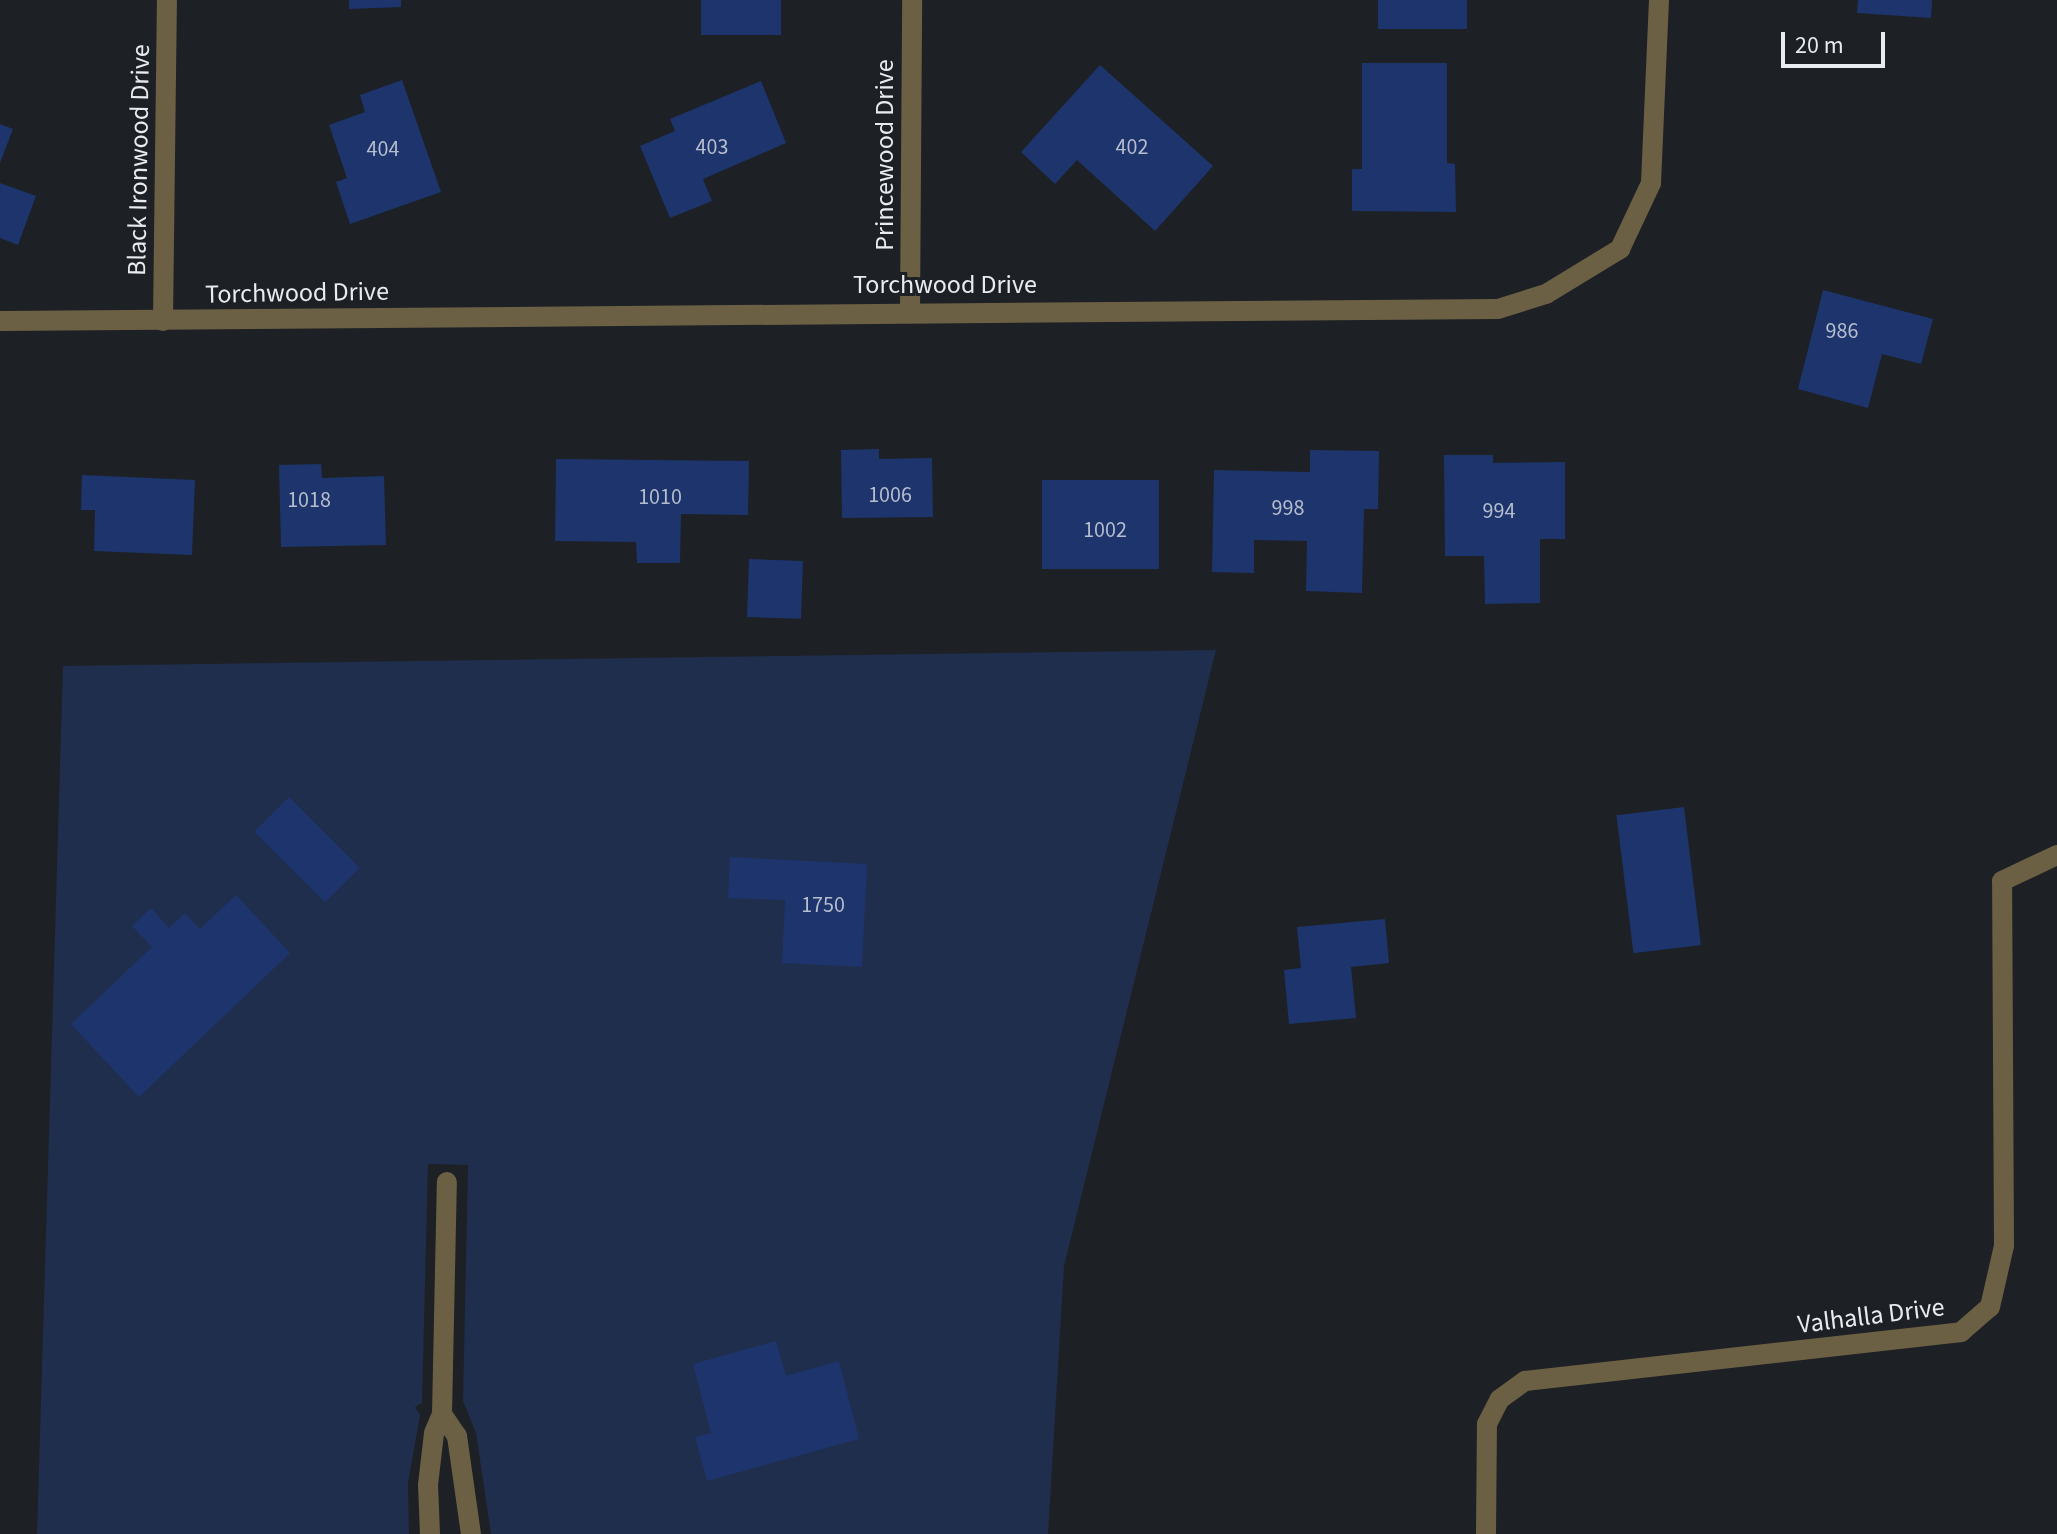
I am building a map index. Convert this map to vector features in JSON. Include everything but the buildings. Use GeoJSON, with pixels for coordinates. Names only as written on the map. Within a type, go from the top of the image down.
{"type":"FeatureCollection","features":[{"type":"Feature","properties":{"kind":"street","name":"Black Ironwood Drive"},"geometry":{"type":"LineString","coordinates":[[163,321],[167,0]]}},
{"type":"Feature","properties":{"kind":"street","name":"Princewood Drive"},"geometry":{"type":"LineString","coordinates":[[910,311],[912,0]]}},
{"type":"Feature","properties":{"kind":"street","name":"Torchwood Drive"},"geometry":{"type":"LineString","coordinates":[[0,321],[910,311],[1498,309],[1546,294],[1620,249],[1651,183],[1659,0]]}},
{"type":"Feature","properties":{"kind":"street","name":"Valhalla Drive"},"geometry":{"type":"LineString","coordinates":[[1486,1534],[1487,1424],[1500,1399],[1525,1381],[1961,1332],[1990,1307],[2004,1246],[2002,881],[2057,855]]}},
{"type":"Feature","properties":{"kind":"street"},"geometry":{"type":"LineString","coordinates":[[430,1534],[428,1485],[434,1433],[442,1414],[447,1182]]}},
{"type":"Feature","properties":{"kind":"street"},"geometry":{"type":"LineString","coordinates":[[442,1414],[457,1436],[471,1534]]}},
{"type":"Feature","properties":{"kind":"shaded area"},"geometry":{"type":"Polygon","coordinates":[[[1216,650],[1064,1266],[1048,1534],[491,1534],[476,1433],[463,1401],[468,1165],[428,1164],[422,1403],[415,1407],[420,1415],[408,1483],[409,1534],[37,1534],[63,666],[1216,650]]]}}]}
